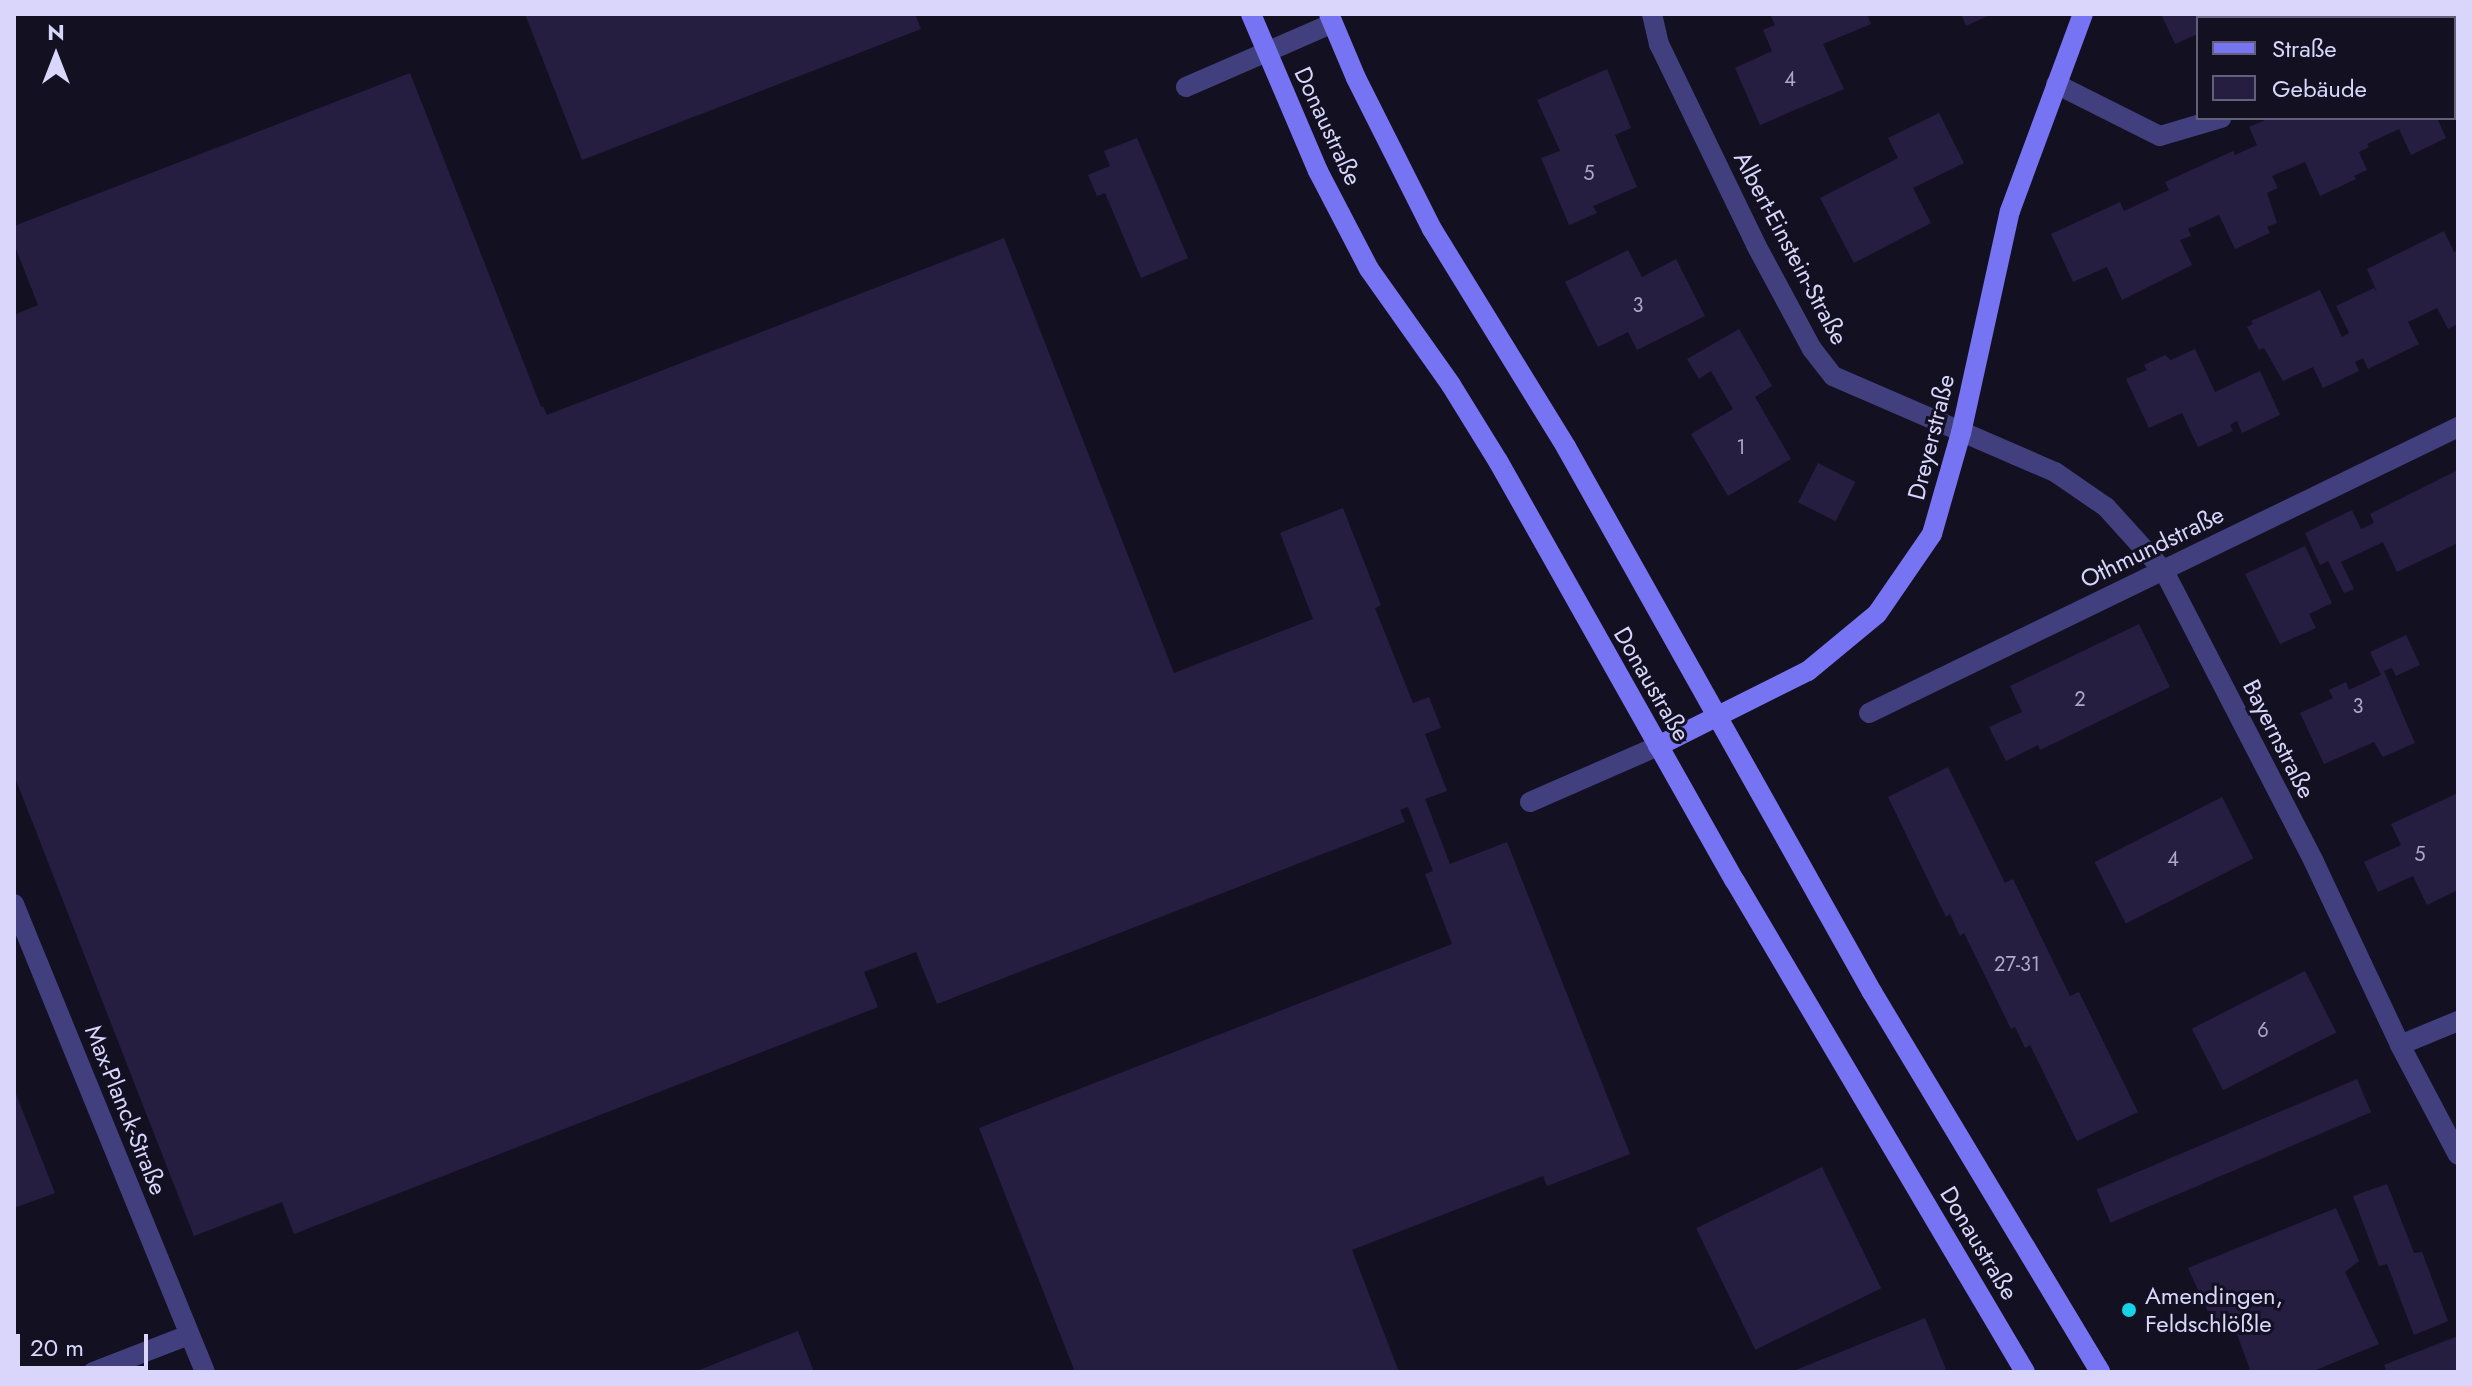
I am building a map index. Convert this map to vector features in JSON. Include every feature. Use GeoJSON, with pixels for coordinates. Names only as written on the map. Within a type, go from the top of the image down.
{"type":"FeatureCollection","features":[{"type":"Feature","properties":{"kind":"street","name":"Donaustraße"},"geometry":{"type":"LineString","coordinates":[[1251,14],[1318,171],[1369,269],[1451,385],[1498,461],[1658,746],[2025,1372]]}},
{"type":"Feature","properties":{"kind":"street","name":"Albert-Einstein-Straße"},"geometry":{"type":"LineString","coordinates":[[1652,14],[1666,58],[1756,245],[1812,349],[1833,376],[1961,433]]}},
{"type":"Feature","properties":{"kind":"street","name":"Dreyerstraße"},"geometry":{"type":"LineString","coordinates":[[1658,746],[1808,671],[1877,614],[1932,534],[1961,433],[2010,211],[2083,14]]}},
{"type":"Feature","properties":{"kind":"street","name":"Donaustraße"},"geometry":{"type":"LineString","coordinates":[[1331,19],[1356,78],[1432,229],[1518,366],[1720,716],[1872,992],[2100,1372]]}},
{"type":"Feature","properties":{"kind":"street"},"geometry":{"type":"LineString","coordinates":[[1186,87],[1266,54],[1331,19]]}},
{"type":"Feature","properties":{"kind":"street"},"geometry":{"type":"LineString","coordinates":[[2056,84],[2160,136],[2214,120]]}},
{"type":"Feature","properties":{"kind":"street","name":"Othmundstraße"},"geometry":{"type":"LineString","coordinates":[[1869,713],[2458,427]]}},
{"type":"Feature","properties":{"kind":"street","name":"Bayernstraße"},"geometry":{"type":"LineString","coordinates":[[1961,433],[2055,472],[2106,507],[2164,571],[2314,862],[2400,1045],[2458,1155]]}},
{"type":"Feature","properties":{"kind":"street"},"geometry":{"type":"LineString","coordinates":[[1530,802],[1658,746]]}},
{"type":"Feature","properties":{"kind":"street","name":"Max-Planck-Straße"},"geometry":{"type":"LineString","coordinates":[[14,904],[205,1372]]}},
{"type":"Feature","properties":{"kind":"street"},"geometry":{"type":"LineString","coordinates":[[2400,1045],[2458,1021]]}},
{"type":"Feature","properties":{"kind":"street"},"geometry":{"type":"LineString","coordinates":[[93,1372],[189,1335]]}},
{"type":"Feature","properties":{"kind":"building"},"geometry":{"type":"Polygon","coordinates":[[[525,14],[915,14],[921,29],[582,160],[525,14]]]}},
{"type":"Feature","properties":{"kind":"building"},"geometry":{"type":"Polygon","coordinates":[[[1770,14],[1867,14],[1871,24],[1823,44],[1844,89],[1760,125],[1735,68],[1772,51],[1763,30],[1775,25],[1770,14]]]}},
{"type":"Feature","properties":{"kind":"building"},"geometry":{"type":"Polygon","coordinates":[[[1961,14],[1992,14],[1966,26],[1961,14]]]}},
{"type":"Feature","properties":{"kind":"building"},"geometry":{"type":"Polygon","coordinates":[[[2161,14],[2241,14],[2196,16],[2196,35],[2175,44],[2161,14]]]}},
{"type":"Feature","properties":{"kind":"building"},"geometry":{"type":"Polygon","coordinates":[[[2458,33],[2458,92],[2456,92],[2458,33]]]}},
{"type":"Feature","properties":{"kind":"building"},"geometry":{"type":"Polygon","coordinates":[[[1607,69],[1631,128],[1615,135],[1637,187],[1593,206],[1597,213],[1569,225],[1541,158],[1560,151],[1537,100],[1607,69]]]}},
{"type":"Feature","properties":{"kind":"building"},"geometry":{"type":"Polygon","coordinates":[[[410,73],[541,407],[547,415],[1004,238],[1174,673],[1313,619],[1280,533],[1343,508],[1381,605],[1375,608],[1413,703],[1429,697],[1441,728],[1425,734],[1447,791],[1425,799],[1450,864],[1507,842],[1630,1154],[1547,1186],[1543,1176],[1352,1250],[1399,1372],[1075,1372],[979,1128],[1452,944],[1425,874],[1433,871],[1408,807],[1400,810],[1405,822],[937,1004],[916,952],[864,972],[878,1007],[294,1234],[282,1202],[194,1236],[14,775],[14,315],[38,305],[14,244],[14,226],[410,73]]]}},
{"type":"Feature","properties":{"kind":"building"},"geometry":{"type":"Polygon","coordinates":[[[1939,113],[1964,163],[1913,188],[1931,223],[1854,263],[1820,198],[1898,158],[1888,138],[1939,113]]]}},
{"type":"Feature","properties":{"kind":"building"},"geometry":{"type":"Polygon","coordinates":[[[2265,120],[2438,120],[2446,138],[2411,155],[2399,129],[2367,144],[2369,147],[2359,152],[2367,170],[2354,176],[2356,179],[2320,196],[2305,162],[2272,176],[2278,188],[2267,193],[2277,223],[2267,227],[2270,233],[2235,249],[2219,215],[2188,229],[2191,236],[2180,240],[2192,265],[2122,300],[2107,267],[2073,282],[2051,234],[2120,202],[2124,211],[2169,190],[2165,182],[2233,151],[2235,155],[2257,145],[2249,127],[2265,120]]]}},
{"type":"Feature","properties":{"kind":"building"},"geometry":{"type":"Polygon","coordinates":[[[1137,138],[1188,258],[1141,278],[1105,193],[1097,196],[1088,175],[1110,166],[1104,151],[1137,138]]]}},
{"type":"Feature","properties":{"kind":"building"},"geometry":{"type":"Polygon","coordinates":[[[2444,231],[2454,252],[2458,250],[2458,324],[2448,329],[2437,308],[2408,322],[2419,344],[2368,369],[2363,358],[2355,362],[2359,371],[2323,388],[2313,367],[2283,381],[2264,348],[2259,350],[2247,327],[2253,324],[2251,321],[2320,290],[2342,337],[2349,333],[2336,306],[2374,288],[2377,292],[2367,269],[2444,231]]]}},
{"type":"Feature","properties":{"kind":"building"},"geometry":{"type":"Polygon","coordinates":[[[1628,250],[1642,277],[1676,259],[1705,316],[1637,350],[1628,332],[1598,347],[1565,282],[1628,250]]]}},
{"type":"Feature","properties":{"kind":"building"},"geometry":{"type":"Polygon","coordinates":[[[1739,329],[1772,386],[1755,397],[1791,459],[1728,496],[1691,434],[1733,409],[1711,371],[1699,379],[1687,359],[1739,329]]]}},
{"type":"Feature","properties":{"kind":"building"},"geometry":{"type":"Polygon","coordinates":[[[2195,349],[2215,392],[2260,371],[2280,415],[2242,433],[2237,421],[2230,425],[2233,431],[2198,447],[2182,413],[2149,428],[2126,379],[2147,370],[2144,365],[2165,355],[2171,360],[2195,349]]]}},
{"type":"Feature","properties":{"kind":"building"},"geometry":{"type":"Polygon","coordinates":[[[1818,463],[1855,482],[1835,521],[1798,502],[1818,463]]]}},
{"type":"Feature","properties":{"kind":"building"},"geometry":{"type":"Polygon","coordinates":[[[2458,470],[2458,543],[2397,572],[2383,542],[2341,562],[2354,589],[2344,593],[2328,561],[2320,565],[2305,533],[2352,510],[2361,529],[2374,523],[2370,514],[2458,470]]]}},
{"type":"Feature","properties":{"kind":"building"},"geometry":{"type":"Polygon","coordinates":[[[2305,546],[2332,603],[2309,614],[2316,628],[2280,644],[2245,574],[2305,546]]]}},
{"type":"Feature","properties":{"kind":"building"},"geometry":{"type":"Polygon","coordinates":[[[2139,624],[2170,687],[2040,750],[2038,745],[2006,761],[1989,727],[2022,712],[2010,686],[2139,624]]]}},
{"type":"Feature","properties":{"kind":"building"},"geometry":{"type":"Polygon","coordinates":[[[2406,635],[2420,665],[2396,676],[2392,668],[2384,671],[2415,743],[2383,757],[2374,742],[2324,764],[2300,713],[2333,698],[2329,690],[2346,682],[2349,690],[2381,675],[2370,652],[2406,635]]]}},
{"type":"Feature","properties":{"kind":"building"},"geometry":{"type":"Polygon","coordinates":[[[1948,767],[2005,883],[2013,879],[2070,996],[2079,992],[2138,1112],[2077,1141],[2030,1045],[2025,1048],[2015,1027],[2011,1029],[1964,933],[1960,936],[1950,914],[1946,917],[1888,797],[1948,767]]]}},
{"type":"Feature","properties":{"kind":"building"},"geometry":{"type":"Polygon","coordinates":[[[2458,793],[2458,890],[2427,905],[2413,876],[2378,892],[2364,862],[2401,845],[2391,824],[2458,793]]]}},
{"type":"Feature","properties":{"kind":"building"},"geometry":{"type":"Polygon","coordinates":[[[2222,797],[2253,858],[2126,923],[2095,862],[2222,797]]]}},
{"type":"Feature","properties":{"kind":"building"},"geometry":{"type":"Polygon","coordinates":[[[2305,971],[2336,1032],[2223,1090],[2192,1029],[2305,971]]]}},
{"type":"Feature","properties":{"kind":"building"},"geometry":{"type":"Polygon","coordinates":[[[2357,1079],[2371,1112],[2111,1223],[2096,1190],[2357,1079]]]}},
{"type":"Feature","properties":{"kind":"building"},"geometry":{"type":"Polygon","coordinates":[[[14,1089],[55,1193],[14,1208],[14,1089]]]}},
{"type":"Feature","properties":{"kind":"building"},"geometry":{"type":"Polygon","coordinates":[[[1822,1167],[1881,1288],[1755,1350],[1696,1228],[1822,1167]]]}},
{"type":"Feature","properties":{"kind":"building"},"geometry":{"type":"Polygon","coordinates":[[[2387,1184],[2414,1253],[2422,1252],[2448,1321],[2414,1335],[2387,1264],[2379,1266],[2353,1196],[2387,1184]]]}},
{"type":"Feature","properties":{"kind":"building"},"geometry":{"type":"Polygon","coordinates":[[[2336,1208],[2359,1261],[2345,1272],[2379,1344],[2311,1372],[2251,1372],[2232,1321],[2214,1325],[2188,1268],[2336,1208]]]}},
{"type":"Feature","properties":{"kind":"building"},"geometry":{"type":"Polygon","coordinates":[[[1925,1318],[1947,1372],[1791,1372],[1925,1318]]]}},
{"type":"Feature","properties":{"kind":"building"},"geometry":{"type":"Polygon","coordinates":[[[798,1331],[814,1372],[694,1372],[798,1331]]]}},
{"type":"Feature","properties":{"kind":"building"},"geometry":{"type":"Polygon","coordinates":[[[2458,1336],[2458,1372],[2387,1372],[2384,1365],[2458,1336]]]}},
{"type":"Feature","properties":{"kind":"place","name":"Amendingen, Feldschlößle"},"geometry":{"type":"Point","coordinates":[2129,1310]}}]}
